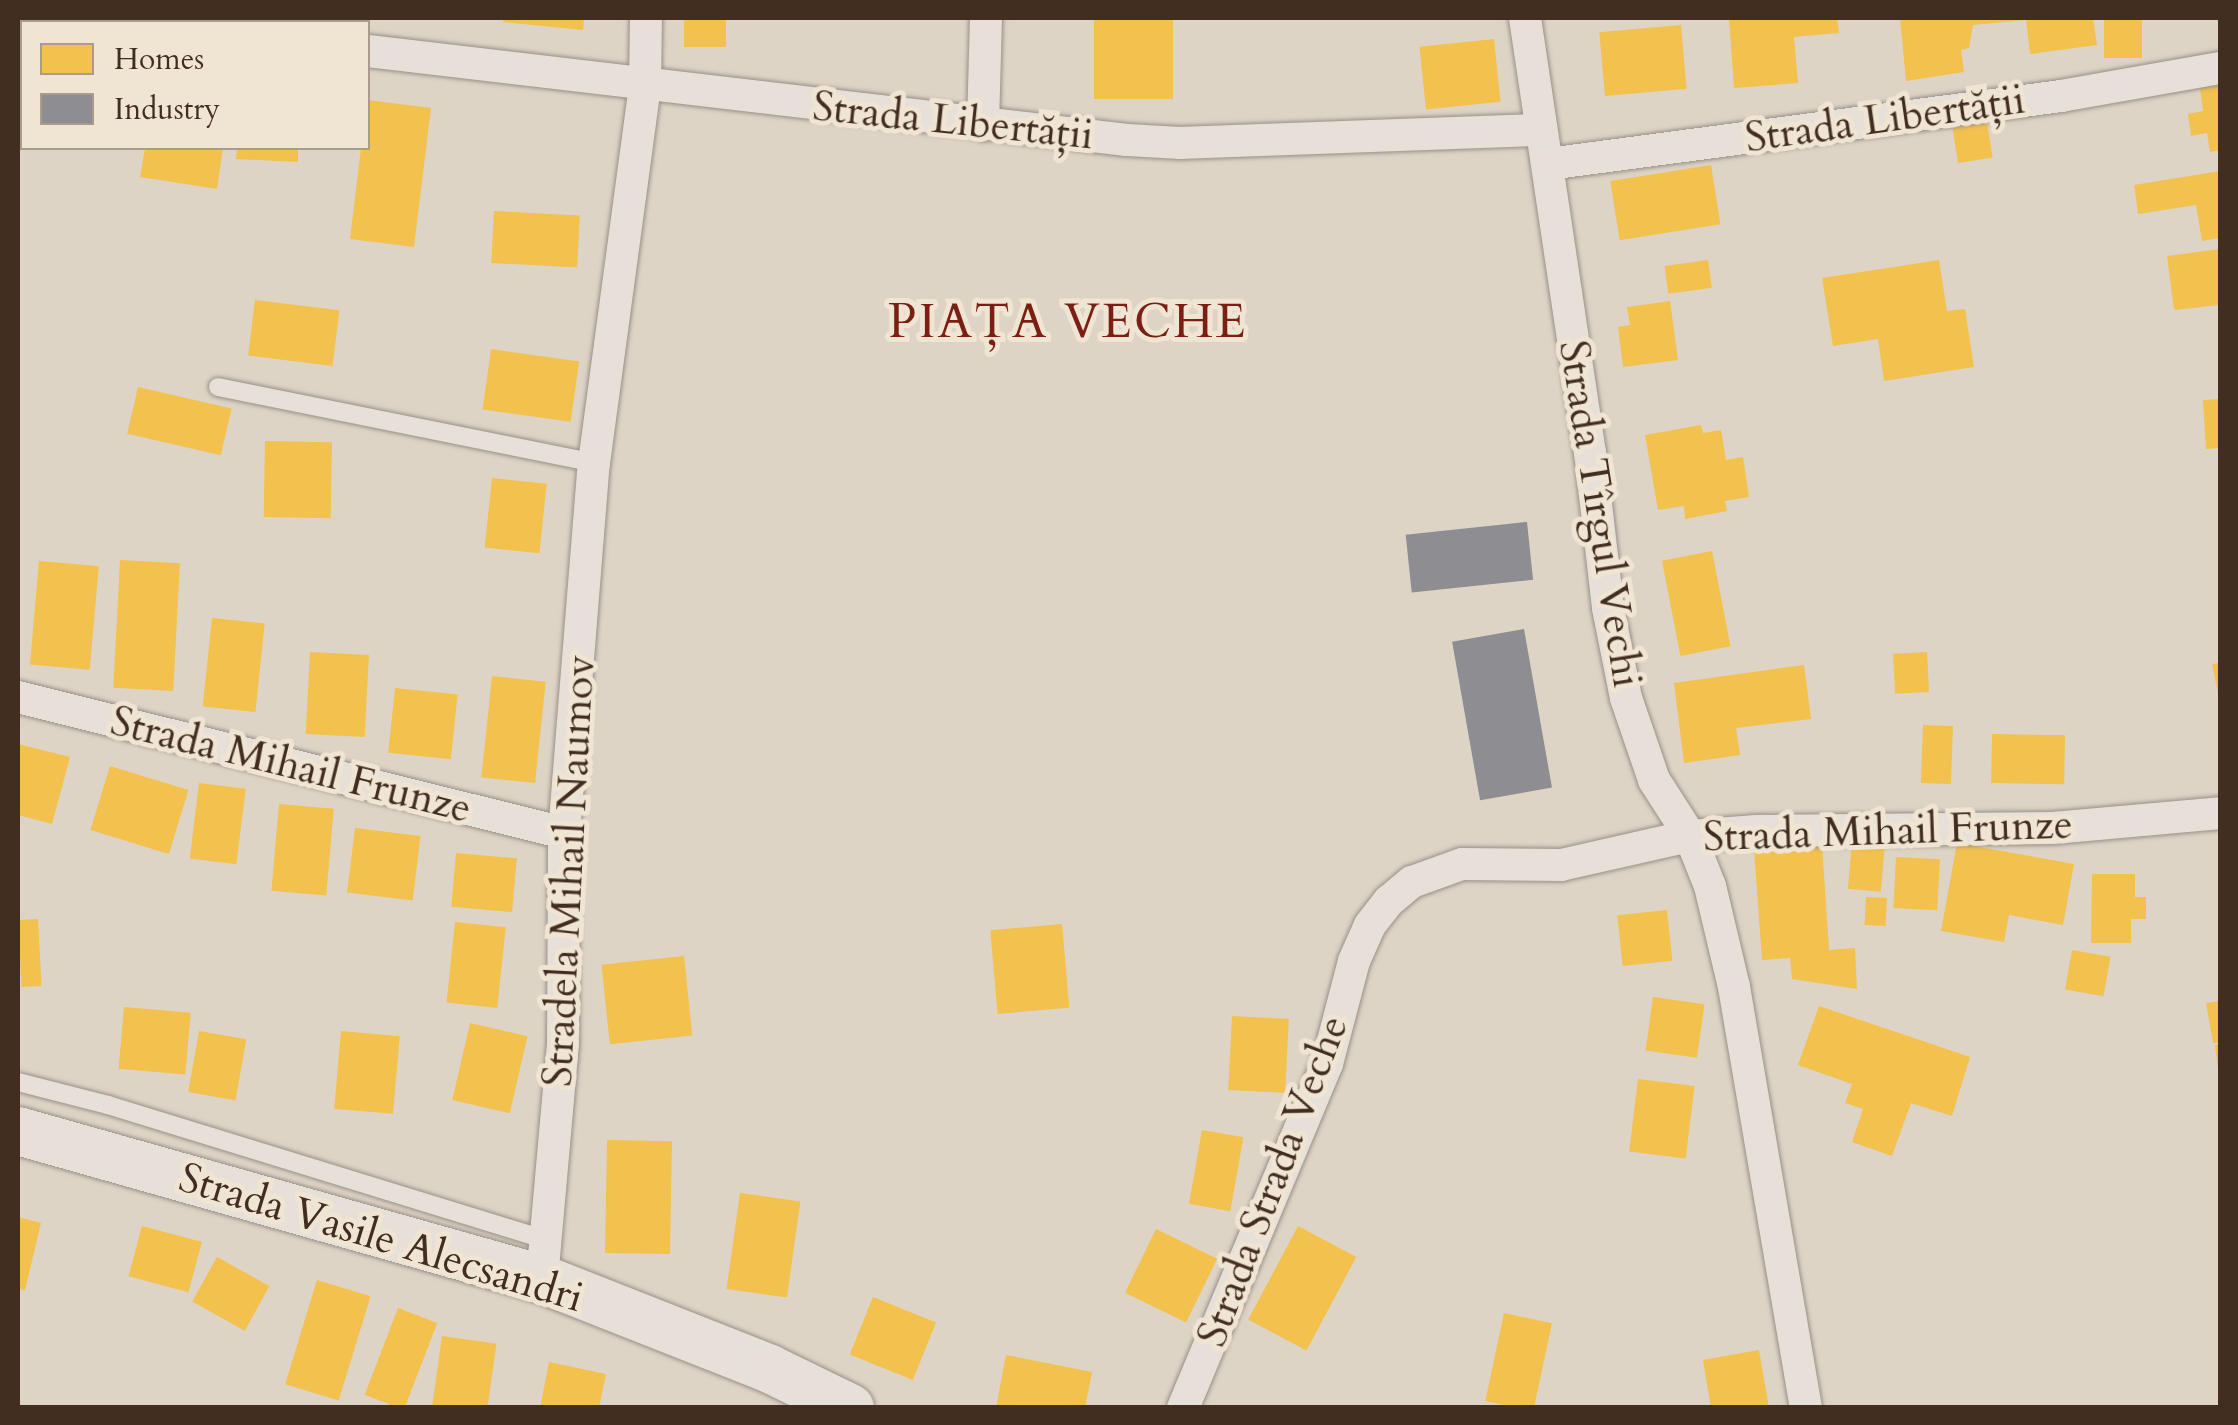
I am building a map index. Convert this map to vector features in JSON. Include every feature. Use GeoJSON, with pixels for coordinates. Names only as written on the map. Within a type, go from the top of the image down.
{"type":"FeatureCollection","features":[{"type":"Feature","properties":{"kind":"main road","name":"Strada Vasile Alecsandri"},"geometry":{"type":"LineString","coordinates":[[18,1132],[544,1259],[850,1408]]}},
{"type":"Feature","properties":{"kind":"street","name":"Stradela Mihail Naumov"},"geometry":{"type":"LineString","coordinates":[[544,1259],[563,1042],[564,833],[594,463],[645,86],[646,18]]}},
{"type":"Feature","properties":{"kind":"street"},"geometry":{"type":"LineString","coordinates":[[983,125],[986,18]]}},
{"type":"Feature","properties":{"kind":"street","name":"Strada Tîrgul Vechi"},"geometry":{"type":"LineString","coordinates":[[1525,18],[1608,608],[1626,698],[1654,780],[1690,836],[1710,886],[1734,987],[1806,1408]]}},
{"type":"Feature","properties":{"kind":"street","name":"Strada Libertății"},"geometry":{"type":"LineString","coordinates":[[370,51],[983,125],[1181,143],[1541,130]]}},
{"type":"Feature","properties":{"kind":"street","name":"Strada Libertății"},"geometry":{"type":"LineString","coordinates":[[1548,164],[2042,98],[2220,68]]}},
{"type":"Feature","properties":{"kind":"street","name":"Strada Mihail Frunze"},"geometry":{"type":"LineString","coordinates":[[18,697],[564,833]]}},
{"type":"Feature","properties":{"kind":"street","name":"Strada Mihail Frunze"},"geometry":{"type":"LineString","coordinates":[[1389,901],[1412,882],[1462,864],[1562,866],[1690,836],[1758,831],[2054,828],[2220,813]]}},
{"type":"Feature","properties":{"kind":"street","name":"Strada Strada Veche"},"geometry":{"type":"LineString","coordinates":[[1183,1408],[1327,1064],[1354,961],[1370,925],[1389,901]]}},
{"type":"Feature","properties":{"kind":"lane"},"geometry":{"type":"LineString","coordinates":[[218,387],[594,463]]}},
{"type":"Feature","properties":{"kind":"lane"},"geometry":{"type":"LineString","coordinates":[[18,1082],[108,1105],[544,1259]]}},
{"type":"Feature","properties":{"kind":"building: Homes"},"geometry":{"type":"Polygon","coordinates":[[[504,18],[584,18],[583,30],[503,22],[504,18]]]}},
{"type":"Feature","properties":{"kind":"building: Homes"},"geometry":{"type":"Polygon","coordinates":[[[684,18],[726,18],[726,47],[684,47],[684,18]]]}},
{"type":"Feature","properties":{"kind":"building: Homes"},"geometry":{"type":"Polygon","coordinates":[[[1094,18],[1173,18],[1173,99],[1094,99],[1094,18]]]}},
{"type":"Feature","properties":{"kind":"building: Homes"},"geometry":{"type":"Polygon","coordinates":[[[1729,18],[1837,18],[1839,33],[1794,37],[1798,83],[1734,88],[1729,18]]]}},
{"type":"Feature","properties":{"kind":"building: Homes"},"geometry":{"type":"Polygon","coordinates":[[[1900,18],[2093,18],[2097,45],[2030,54],[2026,20],[1973,25],[1969,48],[1961,50],[1964,72],[1906,81],[1900,18]]]}},
{"type":"Feature","properties":{"kind":"building: Homes"},"geometry":{"type":"Polygon","coordinates":[[[2104,18],[2142,18],[2142,58],[2104,58],[2104,18]]]}},
{"type":"Feature","properties":{"kind":"building: Homes"},"geometry":{"type":"Polygon","coordinates":[[[1681,25],[1687,89],[1605,96],[1599,32],[1681,25]]]}},
{"type":"Feature","properties":{"kind":"building: Homes"},"geometry":{"type":"Polygon","coordinates":[[[1494,39],[1501,102],[1426,109],[1419,47],[1494,39]]]}},
{"type":"Feature","properties":{"kind":"building: Homes"},"geometry":{"type":"Polygon","coordinates":[[[2220,85],[2220,150],[2210,152],[2207,133],[2191,136],[2188,114],[2203,111],[2200,88],[2220,85]]]}},
{"type":"Feature","properties":{"kind":"building: Homes"},"geometry":{"type":"Polygon","coordinates":[[[370,100],[431,108],[414,247],[350,239],[361,150],[370,150],[370,100]]]}},
{"type":"Feature","properties":{"kind":"building: Homes"},"geometry":{"type":"Polygon","coordinates":[[[1987,122],[1993,158],[1958,163],[1952,127],[1987,122]]]}},
{"type":"Feature","properties":{"kind":"building: Homes"},"geometry":{"type":"Polygon","coordinates":[[[145,150],[223,150],[217,189],[140,177],[145,150]]]}},
{"type":"Feature","properties":{"kind":"building: Homes"},"geometry":{"type":"Polygon","coordinates":[[[237,150],[298,150],[298,162],[236,159],[237,150]]]}},
{"type":"Feature","properties":{"kind":"building: Homes"},"geometry":{"type":"Polygon","coordinates":[[[1711,165],[1720,224],[1620,240],[1610,181],[1711,165]]]}},
{"type":"Feature","properties":{"kind":"building: Homes"},"geometry":{"type":"Polygon","coordinates":[[[2220,171],[2220,238],[2202,241],[2196,205],[2138,214],[2134,185],[2220,171]]]}},
{"type":"Feature","properties":{"kind":"building: Homes"},"geometry":{"type":"Polygon","coordinates":[[[494,211],[580,216],[577,267],[491,263],[494,211]]]}},
{"type":"Feature","properties":{"kind":"building: Homes"},"geometry":{"type":"Polygon","coordinates":[[[2220,249],[2220,305],[2174,310],[2167,256],[2220,249]]]}},
{"type":"Feature","properties":{"kind":"building: Homes"},"geometry":{"type":"Polygon","coordinates":[[[1708,260],[1712,288],[1668,294],[1664,266],[1708,260]]]}},
{"type":"Feature","properties":{"kind":"building: Homes"},"geometry":{"type":"Polygon","coordinates":[[[1939,260],[1947,311],[1965,309],[1974,367],[1884,381],[1878,339],[1833,346],[1822,278],[1939,260]]]}},
{"type":"Feature","properties":{"kind":"building: Homes"},"geometry":{"type":"Polygon","coordinates":[[[255,300],[339,310],[333,366],[248,356],[255,300]]]}},
{"type":"Feature","properties":{"kind":"building: Homes"},"geometry":{"type":"Polygon","coordinates":[[[1670,301],[1678,360],[1623,367],[1618,327],[1630,325],[1627,307],[1670,301]]]}},
{"type":"Feature","properties":{"kind":"building: Homes"},"geometry":{"type":"Polygon","coordinates":[[[491,349],[579,361],[571,422],[483,409],[491,349]]]}},
{"type":"Feature","properties":{"kind":"building: Homes"},"geometry":{"type":"Polygon","coordinates":[[[138,387],[232,409],[221,455],[127,434],[138,387]]]}},
{"type":"Feature","properties":{"kind":"building: Homes"},"geometry":{"type":"Polygon","coordinates":[[[2220,399],[2220,448],[2206,449],[2203,400],[2220,399]]]}},
{"type":"Feature","properties":{"kind":"building: Homes"},"geometry":{"type":"Polygon","coordinates":[[[1701,425],[1703,433],[1721,430],[1726,460],[1743,457],[1749,497],[1725,501],[1727,511],[1685,519],[1684,506],[1658,510],[1645,435],[1701,425]]]}},
{"type":"Feature","properties":{"kind":"building: Homes"},"geometry":{"type":"Polygon","coordinates":[[[265,441],[332,442],[331,518],[264,517],[265,441]]]}},
{"type":"Feature","properties":{"kind":"building: Homes"},"geometry":{"type":"Polygon","coordinates":[[[492,478],[547,484],[539,553],[485,548],[492,478]]]}},
{"type":"Feature","properties":{"kind":"building: Homes"},"geometry":{"type":"Polygon","coordinates":[[[1712,551],[1731,646],[1680,656],[1662,561],[1712,551]]]}},
{"type":"Feature","properties":{"kind":"building: Homes"},"geometry":{"type":"Polygon","coordinates":[[[120,560],[180,563],[173,691],[113,688],[120,560]]]}},
{"type":"Feature","properties":{"kind":"building: Homes"},"geometry":{"type":"Polygon","coordinates":[[[39,561],[99,566],[90,670],[30,665],[39,561]]]}},
{"type":"Feature","properties":{"kind":"building: Homes"},"geometry":{"type":"Polygon","coordinates":[[[212,618],[265,624],[255,712],[203,707],[212,618]]]}},
{"type":"Feature","properties":{"kind":"building: Homes"},"geometry":{"type":"Polygon","coordinates":[[[310,652],[369,655],[365,737],[306,734],[310,652]]]}},
{"type":"Feature","properties":{"kind":"building: Homes"},"geometry":{"type":"Polygon","coordinates":[[[1927,652],[1929,692],[1895,694],[1893,654],[1927,652]]]}},
{"type":"Feature","properties":{"kind":"building: Homes"},"geometry":{"type":"Polygon","coordinates":[[[2220,663],[2220,698],[2219,698],[2212,664],[2220,663]]]}},
{"type":"Feature","properties":{"kind":"building: Homes"},"geometry":{"type":"Polygon","coordinates":[[[1804,665],[1811,719],[1736,728],[1740,755],[1684,763],[1674,683],[1804,665]]]}},
{"type":"Feature","properties":{"kind":"building: Homes"},"geometry":{"type":"Polygon","coordinates":[[[492,676],[546,682],[535,783],[481,777],[492,676]]]}},
{"type":"Feature","properties":{"kind":"building: Homes"},"geometry":{"type":"Polygon","coordinates":[[[395,688],[458,695],[451,759],[388,753],[395,688]]]}},
{"type":"Feature","properties":{"kind":"building: Homes"},"geometry":{"type":"Polygon","coordinates":[[[1923,725],[1953,726],[1951,784],[1921,783],[1923,725]]]}},
{"type":"Feature","properties":{"kind":"building: Homes"},"geometry":{"type":"Polygon","coordinates":[[[1992,734],[2065,735],[2064,784],[1991,783],[1992,734]]]}},
{"type":"Feature","properties":{"kind":"building: Homes"},"geometry":{"type":"Polygon","coordinates":[[[18,744],[70,757],[52,824],[18,815],[18,744]]]}},
{"type":"Feature","properties":{"kind":"building: Homes"},"geometry":{"type":"Polygon","coordinates":[[[110,766],[188,790],[169,854],[90,830],[110,766]]]}},
{"type":"Feature","properties":{"kind":"building: Homes"},"geometry":{"type":"Polygon","coordinates":[[[199,783],[246,789],[236,864],[190,858],[199,783]]]}},
{"type":"Feature","properties":{"kind":"building: Homes"},"geometry":{"type":"Polygon","coordinates":[[[279,804],[334,809],[326,895],[271,891],[279,804]]]}},
{"type":"Feature","properties":{"kind":"building: Homes"},"geometry":{"type":"Polygon","coordinates":[[[355,828],[421,836],[413,901],[347,893],[355,828]]]}},
{"type":"Feature","properties":{"kind":"building: Homes"},"geometry":{"type":"Polygon","coordinates":[[[1852,842],[1885,845],[1881,892],[1848,889],[1852,842]]]}},
{"type":"Feature","properties":{"kind":"building: Homes"},"geometry":{"type":"Polygon","coordinates":[[[1957,843],[2074,864],[2063,925],[2009,915],[2004,942],[1941,931],[1957,843]]]}},
{"type":"Feature","properties":{"kind":"building: Homes"},"geometry":{"type":"Polygon","coordinates":[[[1822,844],[1829,950],[1855,948],[1857,989],[1792,979],[1790,958],[1762,960],[1754,849],[1822,844]]]}},
{"type":"Feature","properties":{"kind":"building: Homes"},"geometry":{"type":"Polygon","coordinates":[[[456,853],[517,858],[512,912],[451,907],[456,853]]]}},
{"type":"Feature","properties":{"kind":"building: Homes"},"geometry":{"type":"Polygon","coordinates":[[[1896,857],[1940,859],[1937,910],[1893,908],[1896,857]]]}},
{"type":"Feature","properties":{"kind":"building: Homes"},"geometry":{"type":"Polygon","coordinates":[[[2092,874],[2135,874],[2135,897],[2146,897],[2146,919],[2131,919],[2131,943],[2091,943],[2092,874]]]}},
{"type":"Feature","properties":{"kind":"building: Homes"},"geometry":{"type":"Polygon","coordinates":[[[1866,897],[1887,898],[1886,926],[1865,925],[1866,897]]]}},
{"type":"Feature","properties":{"kind":"building: Homes"},"geometry":{"type":"Polygon","coordinates":[[[1667,910],[1672,961],[1623,966],[1617,915],[1667,910]]]}},
{"type":"Feature","properties":{"kind":"building: Homes"},"geometry":{"type":"Polygon","coordinates":[[[38,919],[42,986],[22,987],[18,920],[38,919]]]}},
{"type":"Feature","properties":{"kind":"building: Homes"},"geometry":{"type":"Polygon","coordinates":[[[455,922],[506,927],[497,1008],[447,1003],[455,922]]]}},
{"type":"Feature","properties":{"kind":"building: Homes"},"geometry":{"type":"Polygon","coordinates":[[[1062,924],[1069,1008],[998,1014],[990,930],[1062,924]]]}},
{"type":"Feature","properties":{"kind":"building: Homes"},"geometry":{"type":"Polygon","coordinates":[[[2072,950],[2110,957],[2103,996],[2065,989],[2072,950]]]}},
{"type":"Feature","properties":{"kind":"building: Homes"},"geometry":{"type":"Polygon","coordinates":[[[684,956],[692,1036],[610,1044],[601,965],[684,956]]]}},
{"type":"Feature","properties":{"kind":"building: Homes"},"geometry":{"type":"Polygon","coordinates":[[[1653,997],[1704,1004],[1697,1058],[1645,1050],[1653,997]]]}},
{"type":"Feature","properties":{"kind":"building: Homes"},"geometry":{"type":"Polygon","coordinates":[[[2220,1001],[2220,1042],[2213,1043],[2206,1003],[2220,1001]]]}},
{"type":"Feature","properties":{"kind":"building: Homes"},"geometry":{"type":"Polygon","coordinates":[[[1819,1006],[1970,1057],[1952,1116],[1911,1103],[1892,1156],[1852,1142],[1863,1109],[1845,1103],[1852,1084],[1798,1065],[1819,1006]]]}},
{"type":"Feature","properties":{"kind":"building: Homes"},"geometry":{"type":"Polygon","coordinates":[[[124,1007],[191,1013],[185,1075],[119,1069],[124,1007]]]}},
{"type":"Feature","properties":{"kind":"building: Homes"},"geometry":{"type":"Polygon","coordinates":[[[1232,1016],[1289,1019],[1285,1093],[1228,1090],[1232,1016]]]}},
{"type":"Feature","properties":{"kind":"building: Homes"},"geometry":{"type":"Polygon","coordinates":[[[470,1023],[527,1036],[510,1113],[452,1100],[470,1023]]]}},
{"type":"Feature","properties":{"kind":"building: Homes"},"geometry":{"type":"Polygon","coordinates":[[[199,1031],[246,1039],[236,1100],[188,1092],[199,1031]]]}},
{"type":"Feature","properties":{"kind":"building: Homes"},"geometry":{"type":"Polygon","coordinates":[[[341,1031],[400,1036],[393,1114],[334,1109],[341,1031]]]}},
{"type":"Feature","properties":{"kind":"building: Homes"},"geometry":{"type":"Polygon","coordinates":[[[2220,1044],[2220,1069],[2218,1069],[2215,1045],[2220,1044]]]}},
{"type":"Feature","properties":{"kind":"building: Homes"},"geometry":{"type":"Polygon","coordinates":[[[1638,1079],[1695,1086],[1686,1158],[1629,1151],[1638,1079]]]}},
{"type":"Feature","properties":{"kind":"building: Homes"},"geometry":{"type":"Polygon","coordinates":[[[1202,1130],[1243,1137],[1230,1211],[1189,1204],[1202,1130]]]}},
{"type":"Feature","properties":{"kind":"building: Homes"},"geometry":{"type":"Polygon","coordinates":[[[607,1140],[672,1141],[670,1254],[605,1253],[607,1140]]]}},
{"type":"Feature","properties":{"kind":"building: Homes"},"geometry":{"type":"Polygon","coordinates":[[[740,1193],[800,1201],[787,1298],[727,1289],[740,1193]]]}},
{"type":"Feature","properties":{"kind":"building: Homes"},"geometry":{"type":"Polygon","coordinates":[[[18,1217],[41,1223],[25,1290],[18,1289],[18,1217]]]}},
{"type":"Feature","properties":{"kind":"building: Homes"},"geometry":{"type":"Polygon","coordinates":[[[142,1226],[202,1242],[188,1292],[129,1276],[142,1226]]]}},
{"type":"Feature","properties":{"kind":"building: Homes"},"geometry":{"type":"Polygon","coordinates":[[[1298,1226],[1356,1257],[1307,1351],[1248,1320],[1298,1226]]]}},
{"type":"Feature","properties":{"kind":"building: Homes"},"geometry":{"type":"Polygon","coordinates":[[[1156,1229],[1217,1259],[1186,1323],[1125,1293],[1156,1229]]]}},
{"type":"Feature","properties":{"kind":"building: Homes"},"geometry":{"type":"Polygon","coordinates":[[[217,1257],[269,1286],[245,1331],[192,1302],[217,1257]]]}},
{"type":"Feature","properties":{"kind":"building: Homes"},"geometry":{"type":"Polygon","coordinates":[[[317,1280],[371,1296],[339,1401],[285,1384],[317,1280]]]}},
{"type":"Feature","properties":{"kind":"building: Homes"},"geometry":{"type":"Polygon","coordinates":[[[873,1297],[936,1322],[913,1380],[850,1354],[873,1297]]]}},
{"type":"Feature","properties":{"kind":"building: Homes"},"geometry":{"type":"Polygon","coordinates":[[[398,1308],[437,1323],[405,1408],[365,1395],[398,1308]]]}},
{"type":"Feature","properties":{"kind":"building: Homes"},"geometry":{"type":"Polygon","coordinates":[[[1504,1313],[1552,1323],[1534,1408],[1485,1401],[1504,1313]]]}},
{"type":"Feature","properties":{"kind":"building: Homes"},"geometry":{"type":"Polygon","coordinates":[[[442,1336],[496,1344],[487,1408],[432,1408],[442,1336]]]}},
{"type":"Feature","properties":{"kind":"building: Homes"},"geometry":{"type":"Polygon","coordinates":[[[1759,1350],[1769,1408],[1711,1408],[1703,1360],[1759,1350]]]}},
{"type":"Feature","properties":{"kind":"building: Homes"},"geometry":{"type":"Polygon","coordinates":[[[1006,1355],[1092,1372],[1085,1408],[996,1408],[1006,1355]]]}},
{"type":"Feature","properties":{"kind":"building: Homes"},"geometry":{"type":"Polygon","coordinates":[[[549,1362],[606,1374],[599,1408],[540,1408],[549,1362]]]}},
{"type":"Feature","properties":{"kind":"building: Industry"},"geometry":{"type":"Polygon","coordinates":[[[1527,522],[1533,580],[1412,592],[1406,535],[1527,522]]]}},
{"type":"Feature","properties":{"kind":"building: Industry"},"geometry":{"type":"Polygon","coordinates":[[[1524,629],[1552,788],[1480,800],[1452,642],[1524,629]]]}},
{"type":"Feature","properties":{"kind":"district","name":"PIAȚA VECHE"},"geometry":{"type":"Point","coordinates":[1068,322]}}]}
